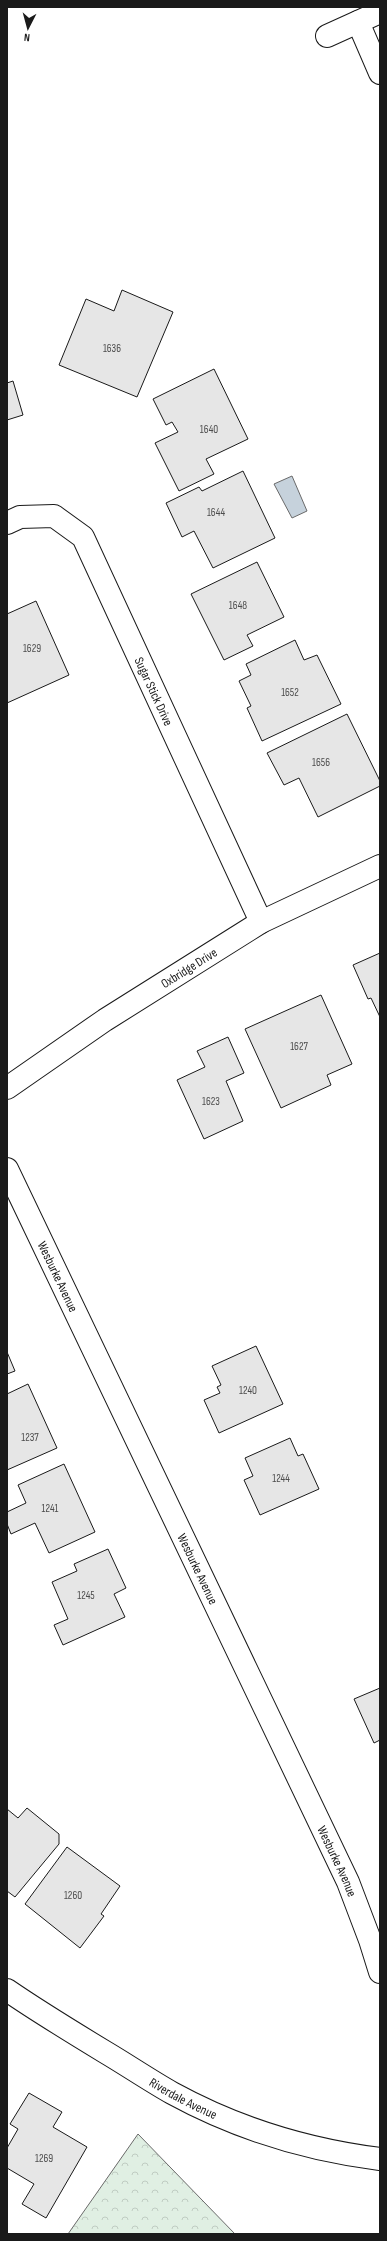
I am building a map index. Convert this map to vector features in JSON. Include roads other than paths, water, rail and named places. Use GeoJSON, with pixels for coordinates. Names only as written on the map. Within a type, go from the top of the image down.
{"type":"FeatureCollection","features":[{"type":"Feature","properties":{"kind":"street"},"geometry":{"type":"LineString","coordinates":[[327,36],[380,12]]}},
{"type":"Feature","properties":{"kind":"street"},"geometry":{"type":"LineString","coordinates":[[358,22],[380,73]]}},
{"type":"Feature","properties":{"kind":"street","name":"Sugar Stick Drive"},"geometry":{"type":"LineString","coordinates":[[7,523],[20,517],[54,516],[83,537],[261,922]]}},
{"type":"Feature","properties":{"kind":"street","name":"Oxbridge Drive"},"geometry":{"type":"LineString","coordinates":[[7,1088],[106,1020],[261,922],[380,866]]}},
{"type":"Feature","properties":{"kind":"street","name":"Wesburke Avenue"},"geometry":{"type":"LineString","coordinates":[[7,1169],[348,1882],[380,1972]]}},
{"type":"Feature","properties":{"kind":"street","name":"Riverdale Avenue"},"geometry":{"type":"LineString","coordinates":[[7,1990],[173,2093],[230,2119],[294,2142],[350,2155],[380,2159]]}}]}
